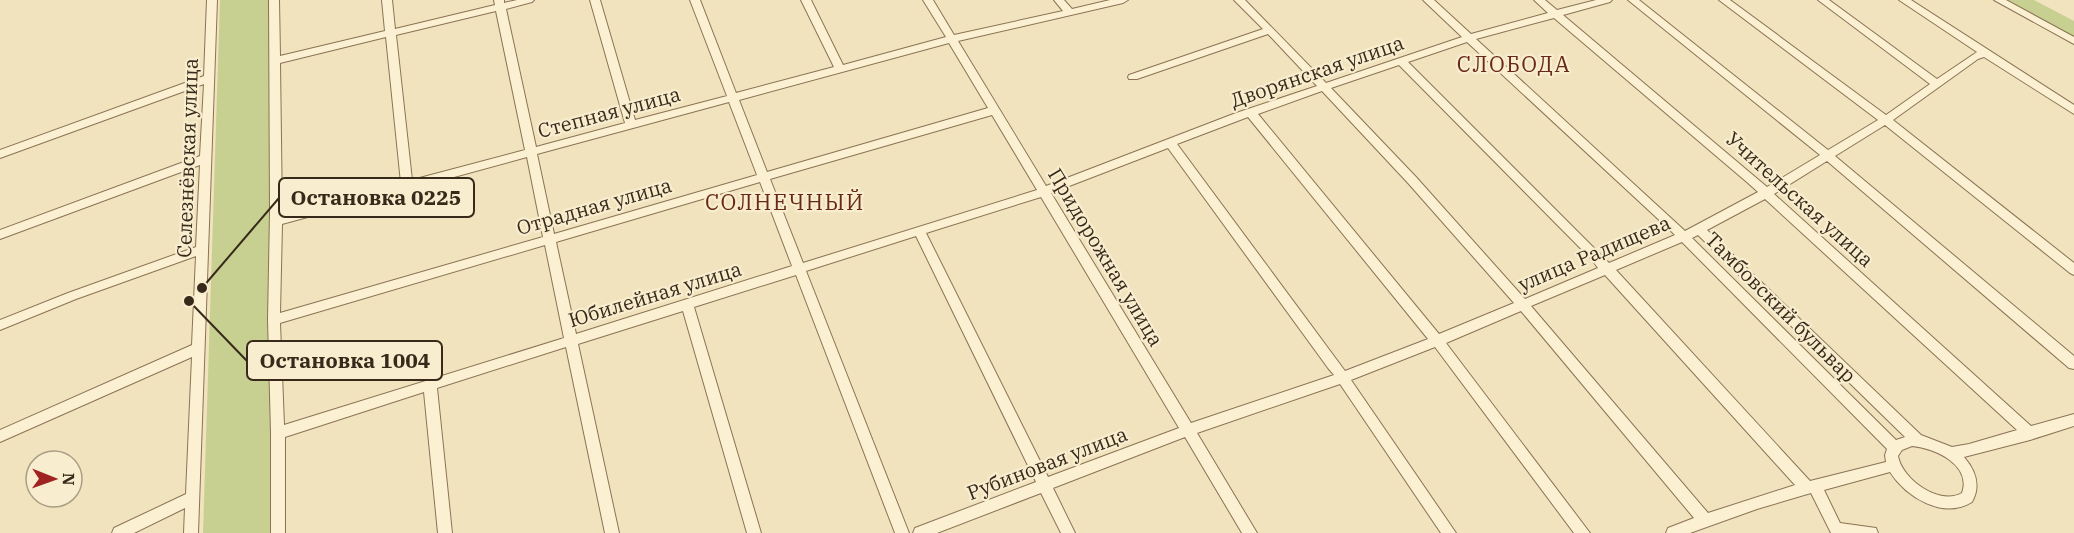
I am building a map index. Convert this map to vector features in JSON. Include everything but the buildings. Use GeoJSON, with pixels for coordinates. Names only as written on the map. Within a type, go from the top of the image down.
{"type":"FeatureCollection","features":[{"type":"Feature","properties":{"kind":"street","name":"Селезнёвская улица"},"geometry":{"type":"LineString","coordinates":[[191,533],[212,0]]}},
{"type":"Feature","properties":{"kind":"street"},"geometry":{"type":"LineString","coordinates":[[274,0],[276,221],[273,320],[278,433],[278,533]]}},
{"type":"Feature","properties":{"kind":"street"},"geometry":{"type":"LineString","coordinates":[[387,0],[407,185]]}},
{"type":"Feature","properties":{"kind":"street"},"geometry":{"type":"LineString","coordinates":[[274,61],[391,33],[500,3],[529,0]]}},
{"type":"Feature","properties":{"kind":"street"},"geometry":{"type":"LineString","coordinates":[[595,0],[631,125]]}},
{"type":"Feature","properties":{"kind":"street"},"geometry":{"type":"LineString","coordinates":[[695,0],[902,533]]}},
{"type":"Feature","properties":{"kind":"street"},"geometry":{"type":"LineString","coordinates":[[806,0],[840,69]]}},
{"type":"Feature","properties":{"kind":"street","name":"Придорожная улица"},"geometry":{"type":"LineString","coordinates":[[928,0],[1250,533]]}},
{"type":"Feature","properties":{"kind":"street"},"geometry":{"type":"LineString","coordinates":[[1059,0],[1070,12]]}},
{"type":"Feature","properties":{"kind":"street","name":"Степная улица"},"geometry":{"type":"LineString","coordinates":[[276,221],[952,39],[1123,0]]}},
{"type":"Feature","properties":{"kind":"street"},"geometry":{"type":"LineString","coordinates":[[1239,0],[1412,180],[1523,305],[1705,520]]}},
{"type":"Feature","properties":{"kind":"street","name":"Тамбовский бульвар"},"geometry":{"type":"LineString","coordinates":[[1428,0],[1683,237],[1894,447]]}},
{"type":"Feature","properties":{"kind":"street","name":"Учительская улица"},"geometry":{"type":"LineString","coordinates":[[1539,0],[1767,193],[2030,434]]}},
{"type":"Feature","properties":{"kind":"street","name":"Дворянская улица"},"geometry":{"type":"LineString","coordinates":[[1044,192],[1251,113],[1401,60],[1470,37],[1606,0]]}},
{"type":"Feature","properties":{"kind":"street"},"geometry":{"type":"LineString","coordinates":[[1633,0],[1828,156],[2074,364]]}},
{"type":"Feature","properties":{"kind":"street"},"geometry":{"type":"LineString","coordinates":[[1724,0],[1886,120],[2074,270]]}},
{"type":"Feature","properties":{"kind":"street"},"geometry":{"type":"LineString","coordinates":[[1822,0],[1936,84]]}},
{"type":"Feature","properties":{"kind":"street"},"geometry":{"type":"LineString","coordinates":[[1904,0],[2074,110]]}},
{"type":"Feature","properties":{"kind":"street"},"geometry":{"type":"LineString","coordinates":[[1999,0],[2074,41]]}},
{"type":"Feature","properties":{"kind":"street"},"geometry":{"type":"LineString","coordinates":[[500,3],[612,533]]}},
{"type":"Feature","properties":{"kind":"street"},"geometry":{"type":"LineString","coordinates":[[1133,77],[1270,30]]}},
{"type":"Feature","properties":{"kind":"street","name":"улица Радищева"},"geometry":{"type":"LineString","coordinates":[[1188,430],[1341,377],[1437,340],[1683,237],[1767,193],[1828,156],[1886,120],[1974,57],[1986,52]]}},
{"type":"Feature","properties":{"kind":"street"},"geometry":{"type":"LineString","coordinates":[[1401,60],[1607,269],[1811,487],[1836,529],[1871,533]]}},
{"type":"Feature","properties":{"kind":"street"},"geometry":{"type":"LineString","coordinates":[[0,154],[209,78]]}},
{"type":"Feature","properties":{"kind":"street","name":"Отрадная улица"},"geometry":{"type":"LineString","coordinates":[[273,320],[995,110]]}},
{"type":"Feature","properties":{"kind":"street"},"geometry":{"type":"LineString","coordinates":[[1251,113],[1437,340],[1583,533]]}},
{"type":"Feature","properties":{"kind":"street"},"geometry":{"type":"LineString","coordinates":[[1171,144],[1341,377],[1449,533]]}},
{"type":"Feature","properties":{"kind":"street"},"geometry":{"type":"LineString","coordinates":[[0,235],[207,158]]}},
{"type":"Feature","properties":{"kind":"street","name":"Юбилейная улица"},"geometry":{"type":"LineString","coordinates":[[278,433],[1044,192]]}},
{"type":"Feature","properties":{"kind":"street","name":"Тамбовский бульвар"},"geometry":{"type":"LineString","coordinates":[[1699,228],[1917,440]]}},
{"type":"Feature","properties":{"kind":"street"},"geometry":{"type":"LineString","coordinates":[[920,232],[1068,533]]}},
{"type":"Feature","properties":{"kind":"street"},"geometry":{"type":"LineString","coordinates":[[0,326],[72,296],[203,249]]}},
{"type":"Feature","properties":{"kind":"street"},"geometry":{"type":"LineString","coordinates":[[687,304],[754,533]]}},
{"type":"Feature","properties":{"kind":"street"},"geometry":{"type":"LineString","coordinates":[[0,436],[198,348]]}},
{"type":"Feature","properties":{"kind":"street"},"geometry":{"type":"LineString","coordinates":[[430,386],[445,533]]}},
{"type":"Feature","properties":{"kind":"street"},"geometry":{"type":"LineString","coordinates":[[1950,453],[2030,434],[2074,420]]}},
{"type":"Feature","properties":{"kind":"street","name":"Рубиновая улица"},"geometry":{"type":"LineString","coordinates":[[920,533],[1188,430]]}},
{"type":"Feature","properties":{"kind":"street"},"geometry":{"type":"LineString","coordinates":[[1917,440],[1937,445],[1950,453],[1968,472],[1972,483],[1971,492],[1966,499],[1958,503],[1946,503],[1919,494],[1907,486],[1893,465],[1892,455],[1894,447],[1902,442],[1917,440]]}},
{"type":"Feature","properties":{"kind":"street"},"geometry":{"type":"LineString","coordinates":[[1673,533],[1705,520],[1811,487],[1870,474],[1893,465]]}},
{"type":"Feature","properties":{"kind":"street"},"geometry":{"type":"LineString","coordinates":[[118,533],[193,497]]}},
{"type":"Feature","properties":{"kind":"green space"},"geometry":{"type":"Polygon","coordinates":[[[220,0],[271,0],[271,533],[203,533],[220,0]]]}},
{"type":"Feature","properties":{"kind":"green space"},"geometry":{"type":"Polygon","coordinates":[[[2002,0],[2034,0],[2074,21],[2074,39],[2002,0]]]}},
{"type":"Feature","properties":{"kind":"place","name":"Остановка 0225"},"geometry":{"type":"Point","coordinates":[202,288]}},
{"type":"Feature","properties":{"kind":"place","name":"Остановка 1004"},"geometry":{"type":"Point","coordinates":[189,301]}},
{"type":"Feature","properties":{"kind":"district","name":"СЛОБОДА"},"geometry":{"type":"Point","coordinates":[1514,63]}},
{"type":"Feature","properties":{"kind":"district","name":"СОЛНЕЧНЫЙ"},"geometry":{"type":"Point","coordinates":[785,201]}}]}
